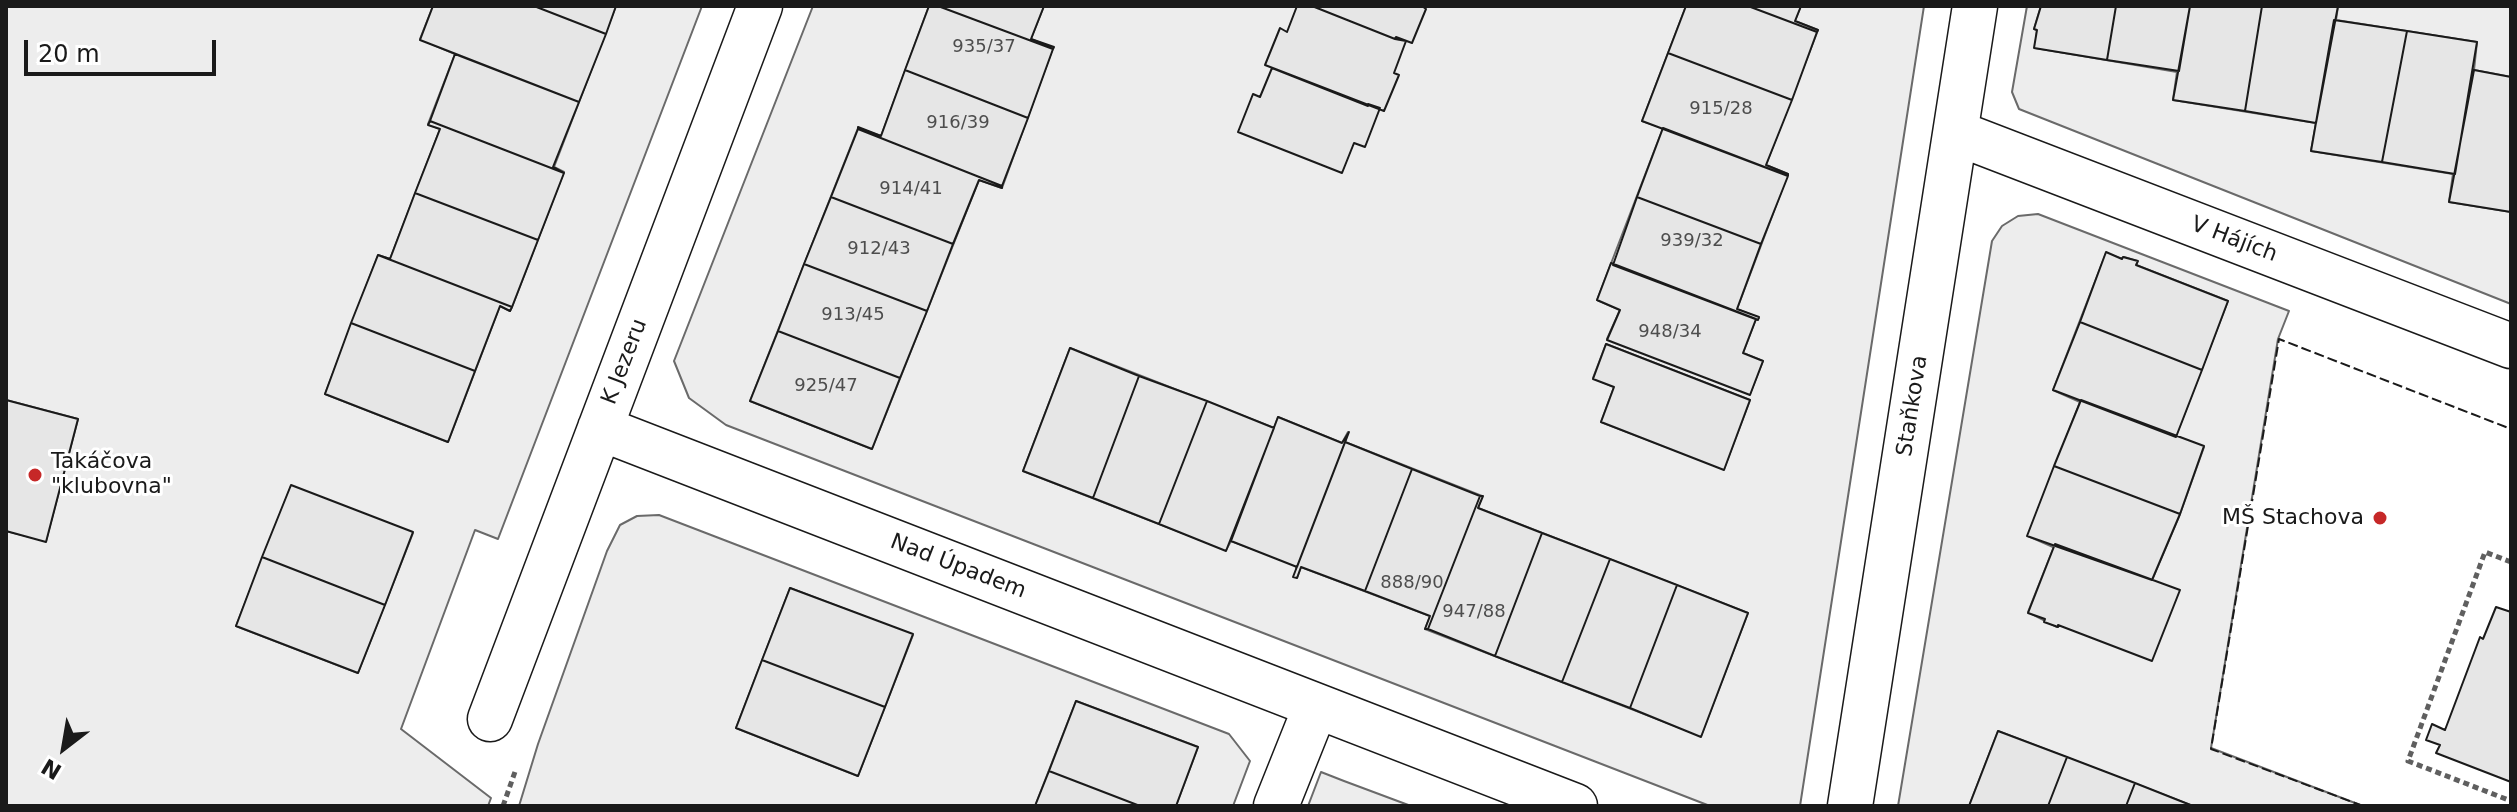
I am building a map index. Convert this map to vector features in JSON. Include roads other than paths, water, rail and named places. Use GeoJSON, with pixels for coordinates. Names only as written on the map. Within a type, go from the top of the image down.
{"type":"FeatureCollection","features":[{"type":"Feature","properties":{"kind":"street","name":"K Jezeru"},"geometry":{"type":"LineString","coordinates":[[490,719],[760,6]]}},
{"type":"Feature","properties":{"kind":"street","name":"Staňkova"},"geometry":{"type":"LineString","coordinates":[[1850,806],[1975,6]]}},
{"type":"Feature","properties":{"kind":"street","name":"V Hájích"},"geometry":{"type":"LineString","coordinates":[[1957,133],[2511,346]]}},
{"type":"Feature","properties":{"kind":"street","name":"Nad Úpadem"},"geometry":{"type":"LineString","coordinates":[[600,428],[1575,806]]}},
{"type":"Feature","properties":{"kind":"street"},"geometry":{"type":"LineString","coordinates":[[1276,806],[1316,706]]}},
{"type":"Feature","properties":{"kind":"place","name":"Takáčova \"klubovna\""},"geometry":{"type":"Point","coordinates":[35,475]}},
{"type":"Feature","properties":{"kind":"place","name":"MŠ Stachova"},"geometry":{"type":"Point","coordinates":[2380,518]}}]}
